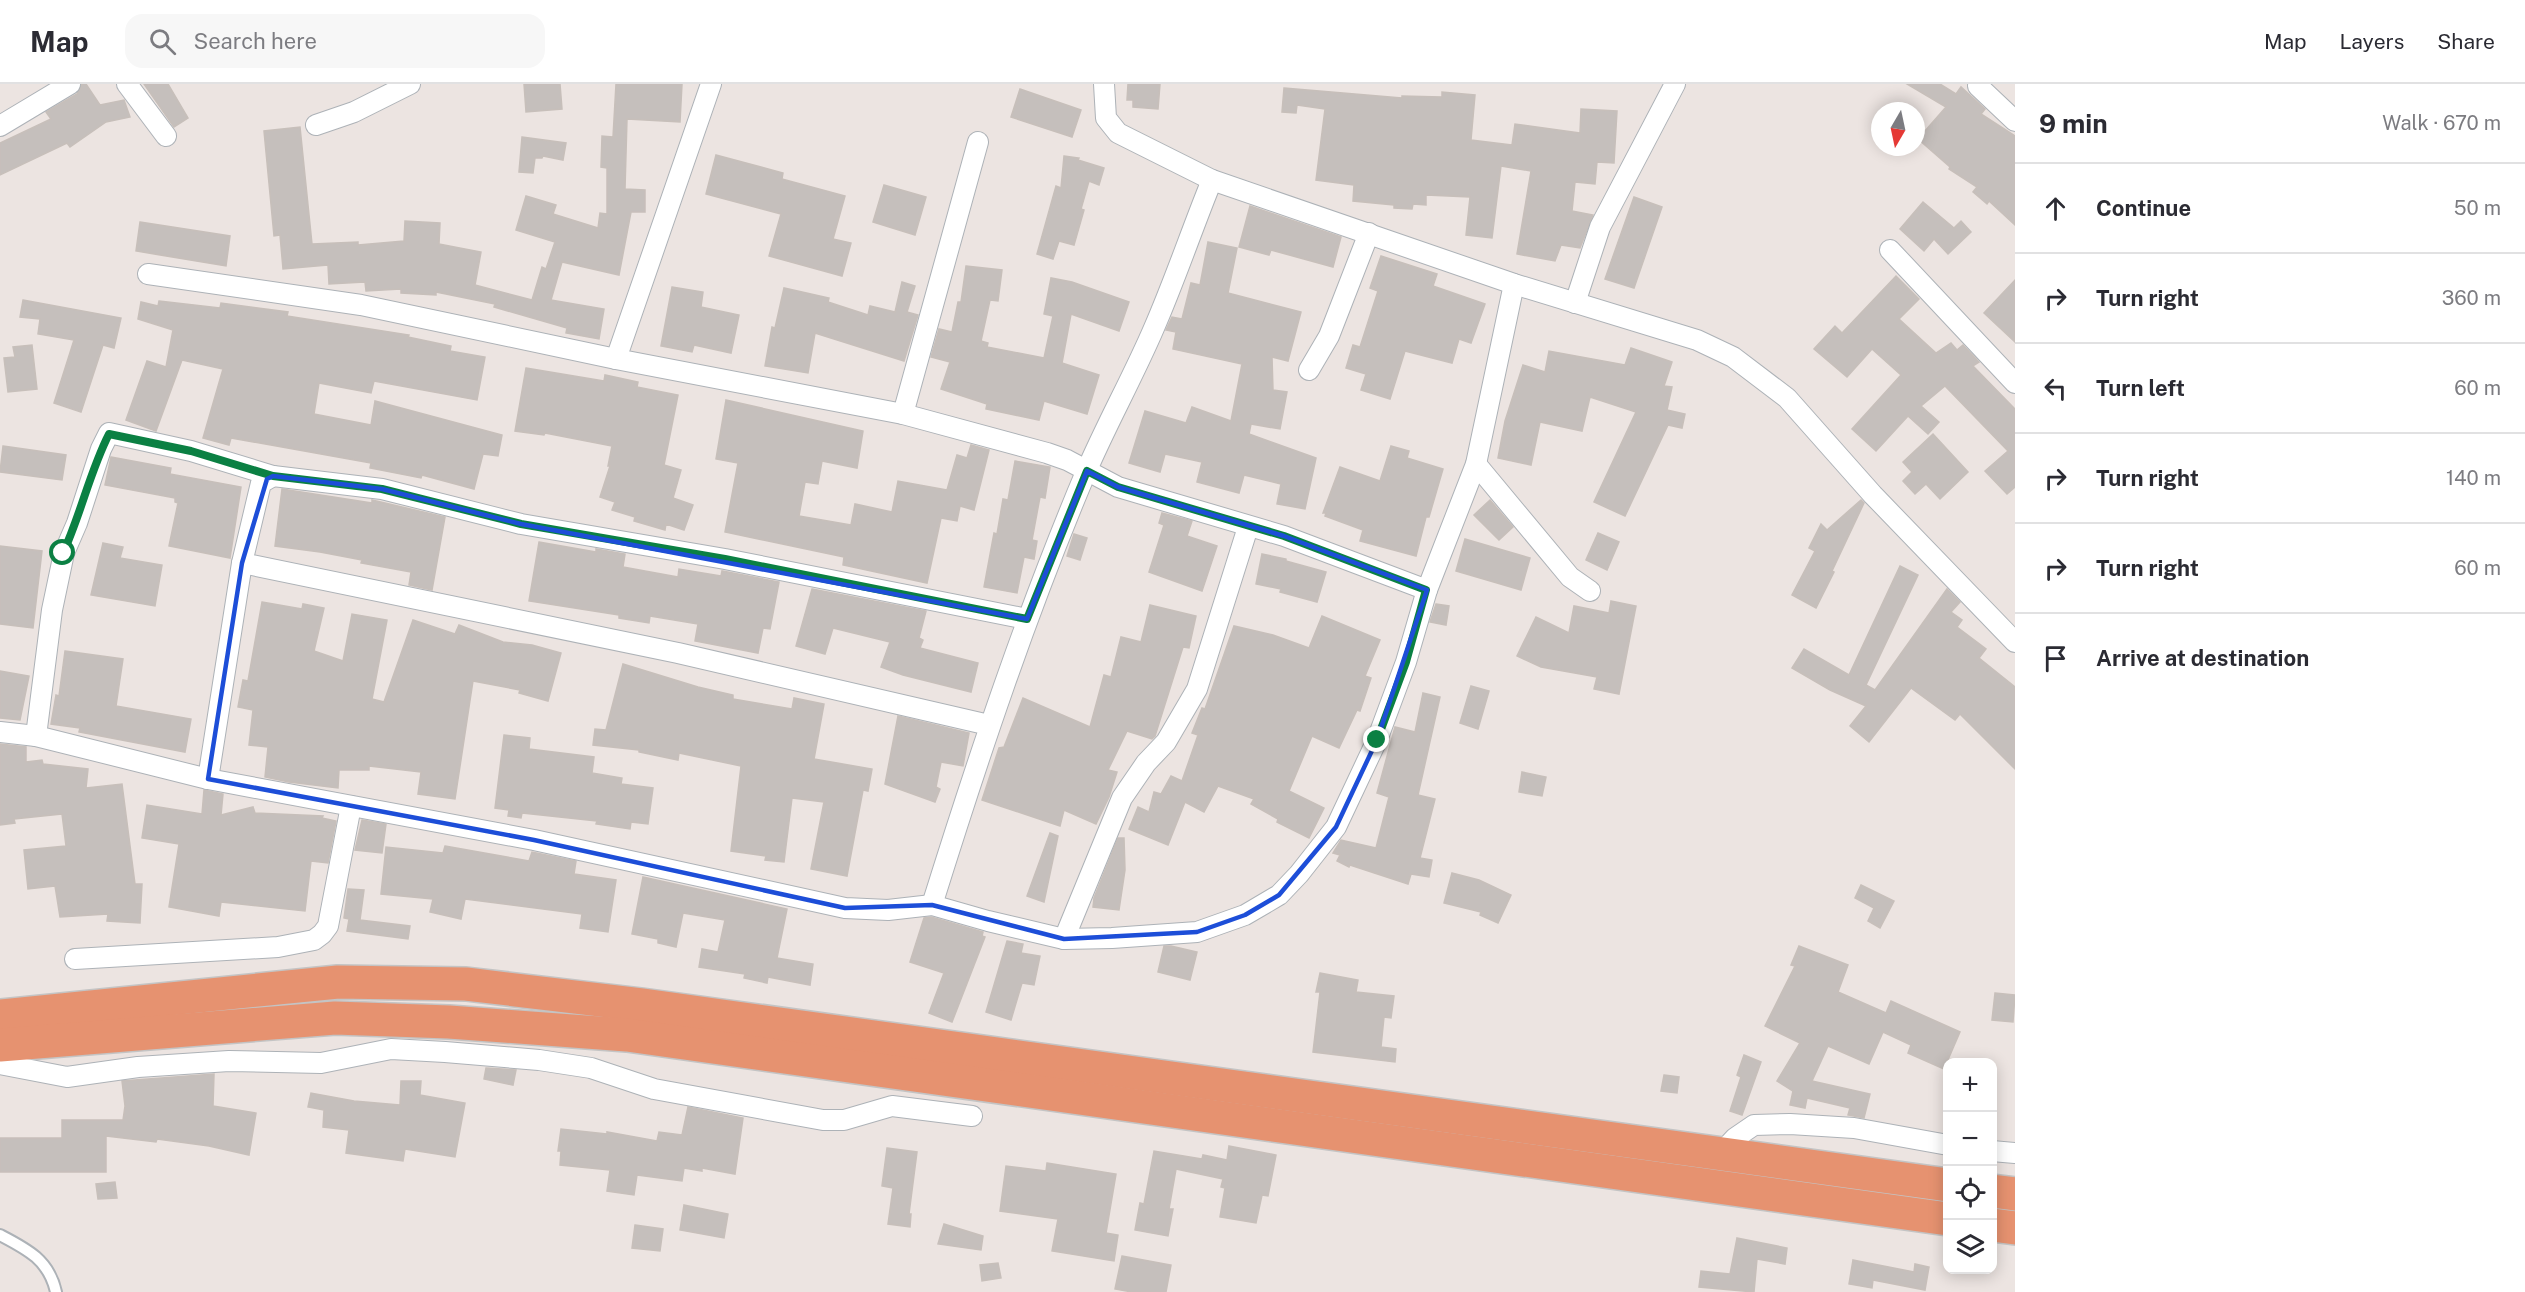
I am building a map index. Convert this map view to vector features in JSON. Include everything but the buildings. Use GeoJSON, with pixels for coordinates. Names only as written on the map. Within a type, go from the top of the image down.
{"type":"FeatureCollection","features":[{"type":"Feature","properties":{"kind":"highway"},"geometry":{"type":"LineString","coordinates":[[0,1016],[338,982],[466,984],[642,1005],[1943,1184]]}},
{"type":"Feature","properties":{"kind":"highway"},"geometry":{"type":"LineString","coordinates":[[0,1045],[335,1018],[449,1022],[627,1035],[1943,1218]]}},
{"type":"Feature","properties":{"kind":"highway"},"geometry":{"type":"LineString","coordinates":[[1997,1192],[2015,1194]]}},
{"type":"Feature","properties":{"kind":"highway"},"geometry":{"type":"LineString","coordinates":[[1997,1226],[2015,1228]]}},
{"type":"Feature","properties":{"kind":"street"},"geometry":{"type":"LineString","coordinates":[[0,126],[70,84]]}},
{"type":"Feature","properties":{"kind":"street"},"geometry":{"type":"LineString","coordinates":[[127,84],[166,136]]}},
{"type":"Feature","properties":{"kind":"street"},"geometry":{"type":"LineString","coordinates":[[316,125],[354,112],[410,84]]}},
{"type":"Feature","properties":{"kind":"street"},"geometry":{"type":"LineString","coordinates":[[616,359],[711,84]]}},
{"type":"Feature","properties":{"kind":"street"},"geometry":{"type":"LineString","coordinates":[[1104,84],[1106,118],[1118,133],[1212,180],[1514,284],[1697,339],[1733,357],[1787,398],[1873,495],[2015,642]]}},
{"type":"Feature","properties":{"kind":"street"},"geometry":{"type":"LineString","coordinates":[[1575,303],[1600,227],[1675,84]]}},
{"type":"Feature","properties":{"kind":"street"},"geometry":{"type":"LineString","coordinates":[[1978,86],[2015,122]]}},
{"type":"Feature","properties":{"kind":"street"},"geometry":{"type":"LineString","coordinates":[[903,414],[978,142]]}},
{"type":"Feature","properties":{"kind":"street"},"geometry":{"type":"LineString","coordinates":[[932,905],[989,724],[1010,674],[1027,619],[1087,471],[1154,328],[1212,180]]}},
{"type":"Feature","properties":{"kind":"street"},"geometry":{"type":"LineString","coordinates":[[1309,370],[1329,336],[1369,233]]}},
{"type":"Feature","properties":{"kind":"street"},"geometry":{"type":"LineString","coordinates":[[1890,250],[2015,383]]}},
{"type":"Feature","properties":{"kind":"street"},"geometry":{"type":"LineString","coordinates":[[148,274],[361,305],[616,359],[903,414],[1047,453],[1118,487],[1284,536],[1426,590]]}},
{"type":"Feature","properties":{"kind":"street"},"geometry":{"type":"LineString","coordinates":[[0,732],[36,736],[208,779],[545,842],[845,908],[888,910],[932,905],[1064,939],[1158,936],[1197,932],[1245,915],[1279,895],[1299,874],[1336,827],[1377,740],[1406,662],[1426,590],[1476,464],[1514,284]]}},
{"type":"Feature","properties":{"kind":"street"},"geometry":{"type":"LineString","coordinates":[[36,736],[52,609],[63,553],[77,523],[101,449],[109,434],[191,451],[273,476],[382,489],[521,524],[725,559],[1027,619]]}},
{"type":"Feature","properties":{"kind":"street"},"geometry":{"type":"LineString","coordinates":[[1476,464],[1570,577],[1590,591]]}},
{"type":"Feature","properties":{"kind":"street"},"geometry":{"type":"LineString","coordinates":[[208,779],[242,563],[261,483],[273,476]]}},
{"type":"Feature","properties":{"kind":"street"},"geometry":{"type":"LineString","coordinates":[[1064,939],[1122,798],[1146,763],[1167,742],[1197,689],[1248,527]]}},
{"type":"Feature","properties":{"kind":"street"},"geometry":{"type":"LineString","coordinates":[[242,563],[711,660],[989,724]]}},
{"type":"Feature","properties":{"kind":"street"},"geometry":{"type":"LineString","coordinates":[[75,958],[278,947],[314,940],[328,926],[351,806]]}},
{"type":"Feature","properties":{"kind":"street"},"geometry":{"type":"LineString","coordinates":[[0,1064],[68,1077],[138,1067],[229,1061],[321,1063],[391,1049],[539,1060],[591,1068],[654,1089],[823,1120],[844,1120],[892,1106],[972,1116]]}},
{"type":"Feature","properties":{"kind":"street"},"geometry":{"type":"LineString","coordinates":[[1720,1154],[1735,1138],[1754,1125],[1790,1124],[1854,1128],[1943,1144]]}},
{"type":"Feature","properties":{"kind":"street"},"geometry":{"type":"LineString","coordinates":[[1997,1151],[2015,1153]]}},
{"type":"Feature","properties":{"kind":"lane"},"geometry":{"type":"LineString","coordinates":[[0,1235],[34,1252],[54,1280],[56,1292]]}},
{"type":"Feature","properties":{"kind":"highlighted area"},"geometry":{"type":"Polygon","coordinates":[[[1087,471],[1118,487],[1284,536],[1427,590],[1377,740],[1336,827],[1279,895],[1245,915],[1197,932],[1064,939],[932,905],[845,908],[534,840],[208,779],[242,563],[267,479],[273,476],[382,489],[521,524],[1027,619],[1087,471]]]}},
{"type":"Feature","properties":{"kind":"route"},"geometry":{"type":"LineString","coordinates":[[63,553],[77,523],[101,449],[109,434],[191,451],[273,476],[382,489],[521,524],[725,559],[1027,619],[1087,471],[1118,487],[1284,536],[1426,590],[1406,662],[1377,740]]}}]}
